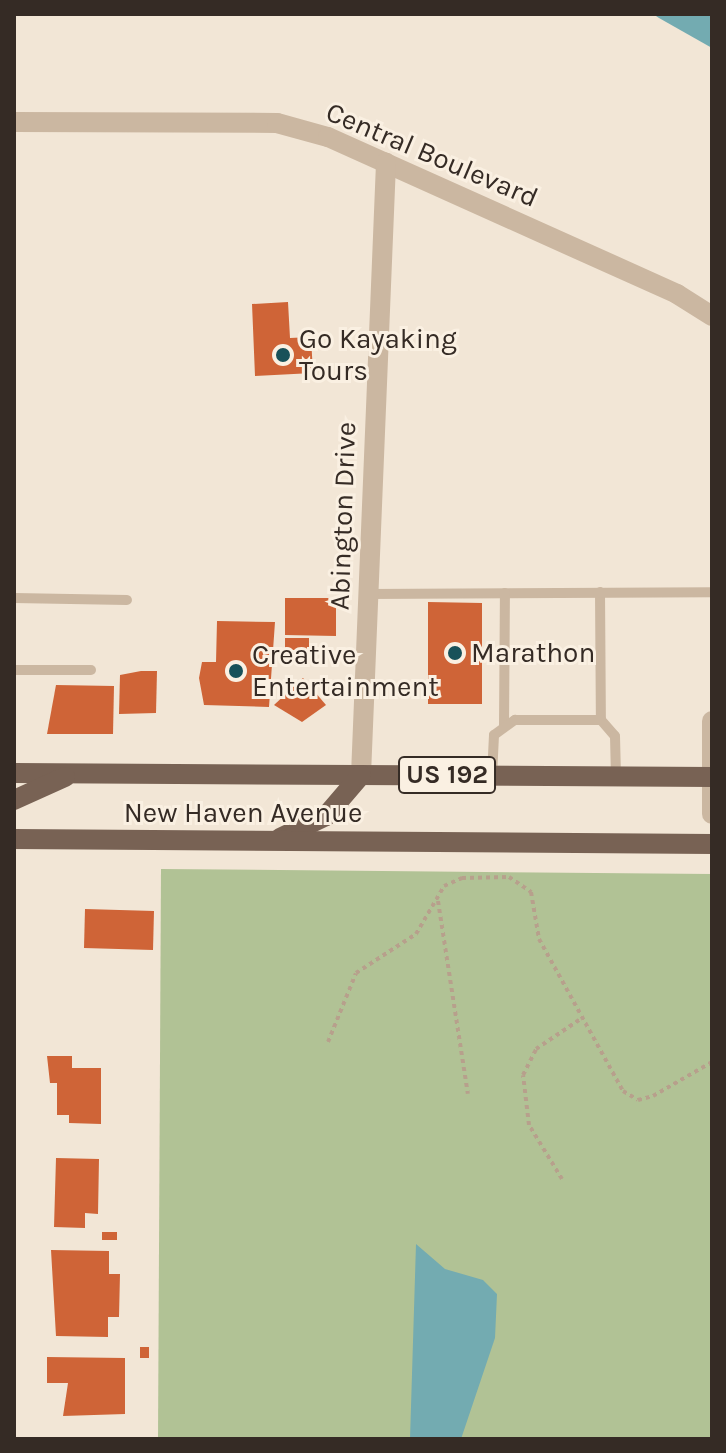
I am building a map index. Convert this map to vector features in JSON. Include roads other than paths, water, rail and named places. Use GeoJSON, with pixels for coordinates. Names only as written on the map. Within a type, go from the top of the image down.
{"type":"FeatureCollection","features":[{"type":"Feature","properties":{"kind":"main road","name":"New Haven Avenue"},"geometry":{"type":"LineString","coordinates":[[14,773],[711,777]]}},
{"type":"Feature","properties":{"kind":"main road"},"geometry":{"type":"LineString","coordinates":[[14,800],[72,774]]}},
{"type":"Feature","properties":{"kind":"main road"},"geometry":{"type":"LineString","coordinates":[[272,842],[326,816],[361,775]]}},
{"type":"Feature","properties":{"kind":"main road","name":"New Haven Avenue"},"geometry":{"type":"LineString","coordinates":[[14,839],[712,844]]}},
{"type":"Feature","properties":{"kind":"street","name":"Central Boulevard"},"geometry":{"type":"LineString","coordinates":[[14,122],[277,123],[386,163],[712,316]]}},
{"type":"Feature","properties":{"kind":"street","name":"Abington Drive"},"geometry":{"type":"LineString","coordinates":[[361,775],[386,163]]}},
{"type":"Feature","properties":{"kind":"street"},"geometry":{"type":"LineString","coordinates":[[712,721],[712,814]]}},
{"type":"Feature","properties":{"kind":"lane"},"geometry":{"type":"LineString","coordinates":[[600,592],[601,720],[615,736],[616,776]]}},
{"type":"Feature","properties":{"kind":"lane"},"geometry":{"type":"LineString","coordinates":[[368,594],[712,592]]}},
{"type":"Feature","properties":{"kind":"lane"},"geometry":{"type":"LineString","coordinates":[[504,727],[505,593]]}},
{"type":"Feature","properties":{"kind":"lane"},"geometry":{"type":"LineString","coordinates":[[14,598],[127,600]]}},
{"type":"Feature","properties":{"kind":"lane"},"geometry":{"type":"LineString","coordinates":[[14,670],[91,670]]}},
{"type":"Feature","properties":{"kind":"lane"},"geometry":{"type":"LineString","coordinates":[[492,776],[494,735],[515,720],[601,720]]}},
{"type":"Feature","properties":{"kind":"water"},"geometry":{"type":"Polygon","coordinates":[[[653,14],[712,14],[712,48],[659,18],[653,14]]]}},
{"type":"Feature","properties":{"kind":"water"},"geometry":{"type":"Polygon","coordinates":[[[416,1244],[445,1269],[483,1280],[497,1294],[495,1338],[461,1439],[410,1439],[416,1244]]]}},
{"type":"Feature","properties":{"kind":"place","name":"Go Kayaking Tours"},"geometry":{"type":"Point","coordinates":[283,355]}},
{"type":"Feature","properties":{"kind":"place","name":"Marathon"},"geometry":{"type":"Point","coordinates":[455,653]}},
{"type":"Feature","properties":{"kind":"place","name":"Creative Entertainment"},"geometry":{"type":"Point","coordinates":[236,671]}}]}
